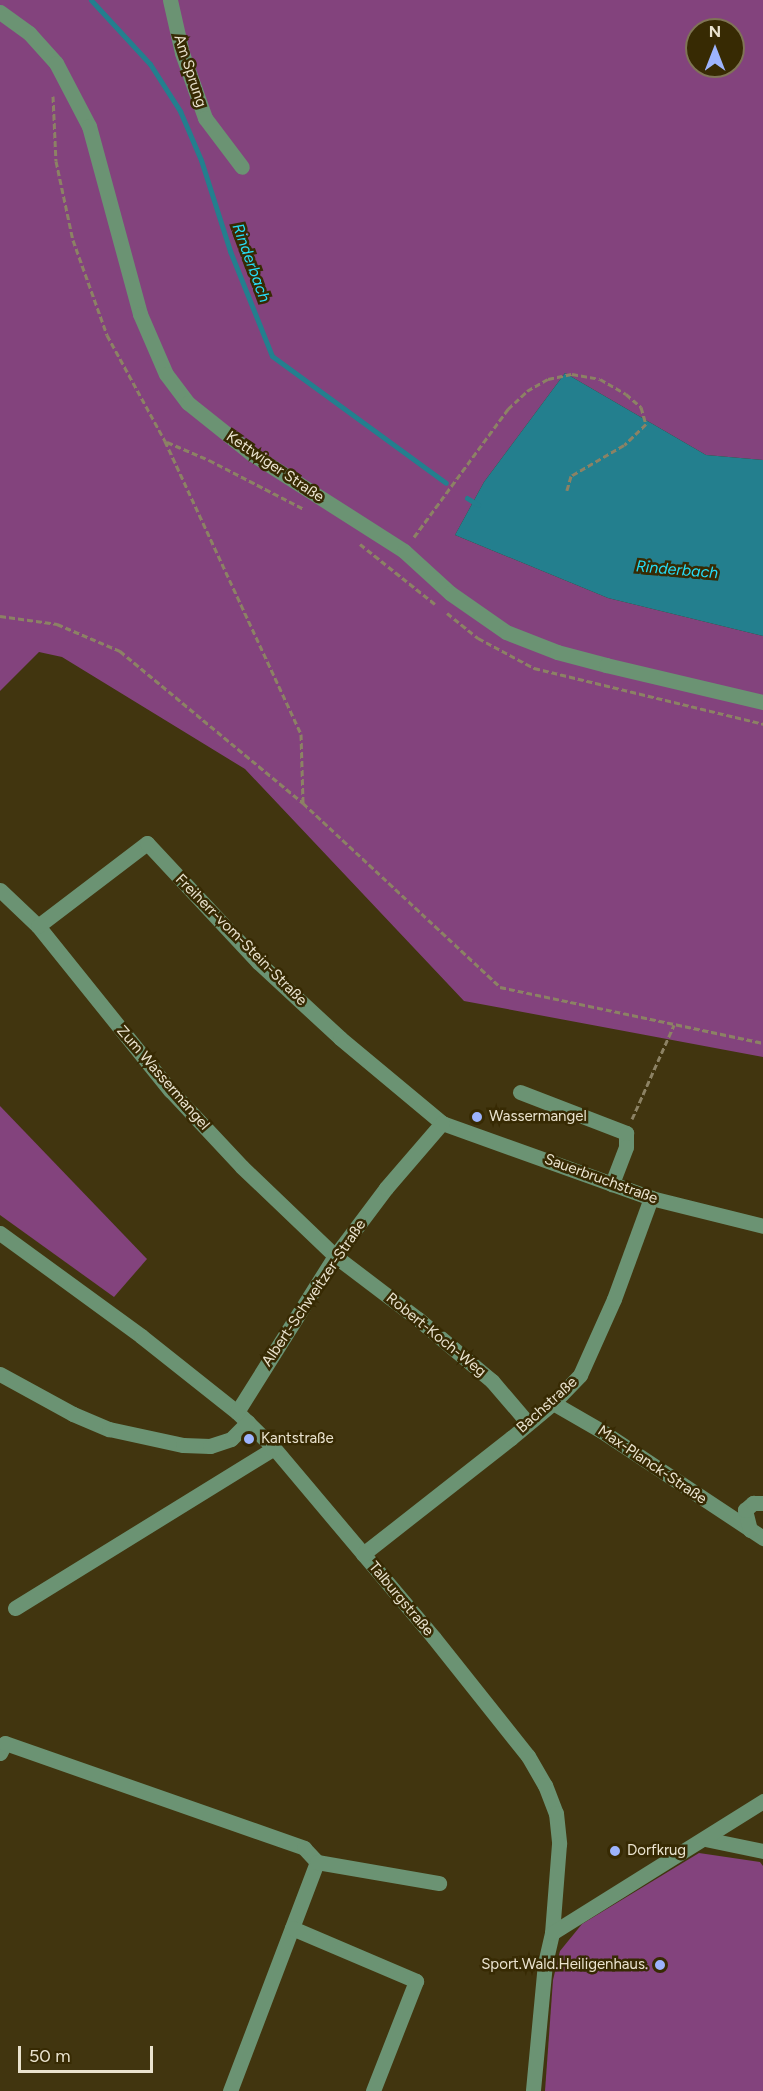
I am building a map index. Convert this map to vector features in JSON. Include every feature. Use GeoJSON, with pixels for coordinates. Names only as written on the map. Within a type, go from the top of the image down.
{"type":"FeatureCollection","features":[{"type":"Feature","properties":{"kind":"street","name":"Am Sprung"},"geometry":{"type":"LineString","coordinates":[[170,0],[183,53],[205,118],[242,167]]}},
{"type":"Feature","properties":{"kind":"street","name":"Kettwiger Straße"},"geometry":{"type":"LineString","coordinates":[[0,12],[28,33],[56,63],[89,126],[140,314],[166,374],[188,403],[252,454],[404,551],[450,593],[506,632],[557,652],[763,702]]}},
{"type":"Feature","properties":{"kind":"street","name":"Freiherr-vom-Stein-Straße"},"geometry":{"type":"LineString","coordinates":[[38,926],[147,843],[258,962],[340,1038],[442,1123]]}},
{"type":"Feature","properties":{"kind":"street","name":"Zum Wassermangel"},"geometry":{"type":"LineString","coordinates":[[0,890],[38,926],[170,1090],[242,1167],[335,1256]]}},
{"type":"Feature","properties":{"kind":"street"},"geometry":{"type":"LineString","coordinates":[[520,1092],[626,1133],[626,1148],[612,1184]]}},
{"type":"Feature","properties":{"kind":"street","name":"Sauerbruchstraße"},"geometry":{"type":"LineString","coordinates":[[442,1123],[651,1198],[763,1226]]}},
{"type":"Feature","properties":{"kind":"street","name":"Albert-Schweitzer-Straße"},"geometry":{"type":"LineString","coordinates":[[242,1417],[335,1256],[386,1188],[442,1123]]}},
{"type":"Feature","properties":{"kind":"street","name":"Bachstraße"},"geometry":{"type":"LineString","coordinates":[[363,1554],[528,1423],[580,1375],[591,1355],[651,1198]]}},
{"type":"Feature","properties":{"kind":"street","name":"Talburgstraße"},"geometry":{"type":"LineString","coordinates":[[0,1233],[123,1323],[242,1417],[274,1448],[528,1756],[545,1785],[556,1813],[559,1844],[552,1934],[545,1963],[533,2091]]}},
{"type":"Feature","properties":{"kind":"street","name":"Robert-Koch-Weg"},"geometry":{"type":"LineString","coordinates":[[335,1256],[418,1319],[492,1381],[528,1423]]}},
{"type":"Feature","properties":{"kind":"street"},"geometry":{"type":"LineString","coordinates":[[0,1374],[73,1414],[109,1429],[183,1445],[210,1446],[231,1439],[242,1417]]}},
{"type":"Feature","properties":{"kind":"street","name":"Max-Planck-Straße"},"geometry":{"type":"LineString","coordinates":[[553,1402],[600,1430],[756,1534]]}},
{"type":"Feature","properties":{"kind":"street"},"geometry":{"type":"LineString","coordinates":[[15,1608],[274,1448]]}},
{"type":"Feature","properties":{"kind":"street","name":"Max-Planck-Straße"},"geometry":{"type":"LineString","coordinates":[[756,1534],[745,1509],[753,1503],[763,1503]]}},
{"type":"Feature","properties":{"kind":"street"},"geometry":{"type":"LineString","coordinates":[[0,1753],[5,1743],[304,1848],[317,1862],[439,1883]]}},
{"type":"Feature","properties":{"kind":"street"},"geometry":{"type":"LineString","coordinates":[[552,1934],[763,1801]]}},
{"type":"Feature","properties":{"kind":"street"},"geometry":{"type":"LineString","coordinates":[[705,1839],[763,1851]]}},
{"type":"Feature","properties":{"kind":"street"},"geometry":{"type":"LineString","coordinates":[[230,2091],[317,1862]]}},
{"type":"Feature","properties":{"kind":"street"},"geometry":{"type":"LineString","coordinates":[[292,1928],[416,1981],[373,2091]]}},
{"type":"Feature","properties":{"kind":"path"},"geometry":{"type":"LineString","coordinates":[[52,92],[56,161],[73,240],[107,335],[165,441],[301,734],[303,803]]}},
{"type":"Feature","properties":{"kind":"path"},"geometry":{"type":"LineString","coordinates":[[424,522],[508,409],[527,391],[548,379],[572,374],[600,379],[626,394],[641,407],[646,424],[624,445],[571,476],[567,490]]}},
{"type":"Feature","properties":{"kind":"path"},"geometry":{"type":"LineString","coordinates":[[0,616],[57,624],[120,651],[303,803],[500,987],[763,1042]]}},
{"type":"Feature","properties":{"kind":"path"},"geometry":{"type":"LineString","coordinates":[[626,1133],[674,1025]]}},
{"type":"Feature","properties":{"kind":"shaded area"},"geometry":{"type":"Polygon","coordinates":[[[0,0],[763,0],[763,460],[706,455],[565,373],[484,482],[455,535],[608,598],[763,636],[763,1057],[464,1001],[245,769],[62,657],[39,652],[0,691],[0,0]]]}},
{"type":"Feature","properties":{"kind":"shaded area"},"geometry":{"type":"Polygon","coordinates":[[[0,1106],[147,1259],[114,1297],[0,1215],[0,1106]]]}},
{"type":"Feature","properties":{"kind":"shaded area","name":"Sport.Wald.Heiligenhaus."},"geometry":{"type":"Polygon","coordinates":[[[699,1853],[760,1862],[763,1866],[763,2091],[545,2091],[553,1980],[560,1951],[582,1924],[699,1853]]]}},
{"type":"Feature","properties":{"kind":"water"},"geometry":{"type":"Polygon","coordinates":[[[565,373],[706,455],[763,460],[763,636],[608,598],[455,535],[484,482],[565,373]]]}},
{"type":"Feature","properties":{"kind":"waterway","name":"Rinderbach"},"geometry":{"type":"LineString","coordinates":[[91,0],[150,64],[180,111],[201,160],[230,251],[272,356],[446,483]]}},
{"type":"Feature","properties":{"kind":"waterway","name":"Rinderbach"},"geometry":{"type":"LineString","coordinates":[[467,498],[478,505]]}},
{"type":"Feature","properties":{"kind":"place","name":"Wassermangel"},"geometry":{"type":"Point","coordinates":[477,1117]}},
{"type":"Feature","properties":{"kind":"place","name":"Kantstraße"},"geometry":{"type":"Point","coordinates":[249,1439]}},
{"type":"Feature","properties":{"kind":"place","name":"Dorfkrug"},"geometry":{"type":"Point","coordinates":[615,1851]}},
{"type":"Feature","properties":{"kind":"place","name":"Sport.Wald.Heiligenhaus."},"geometry":{"type":"Point","coordinates":[660,1965]}}]}
